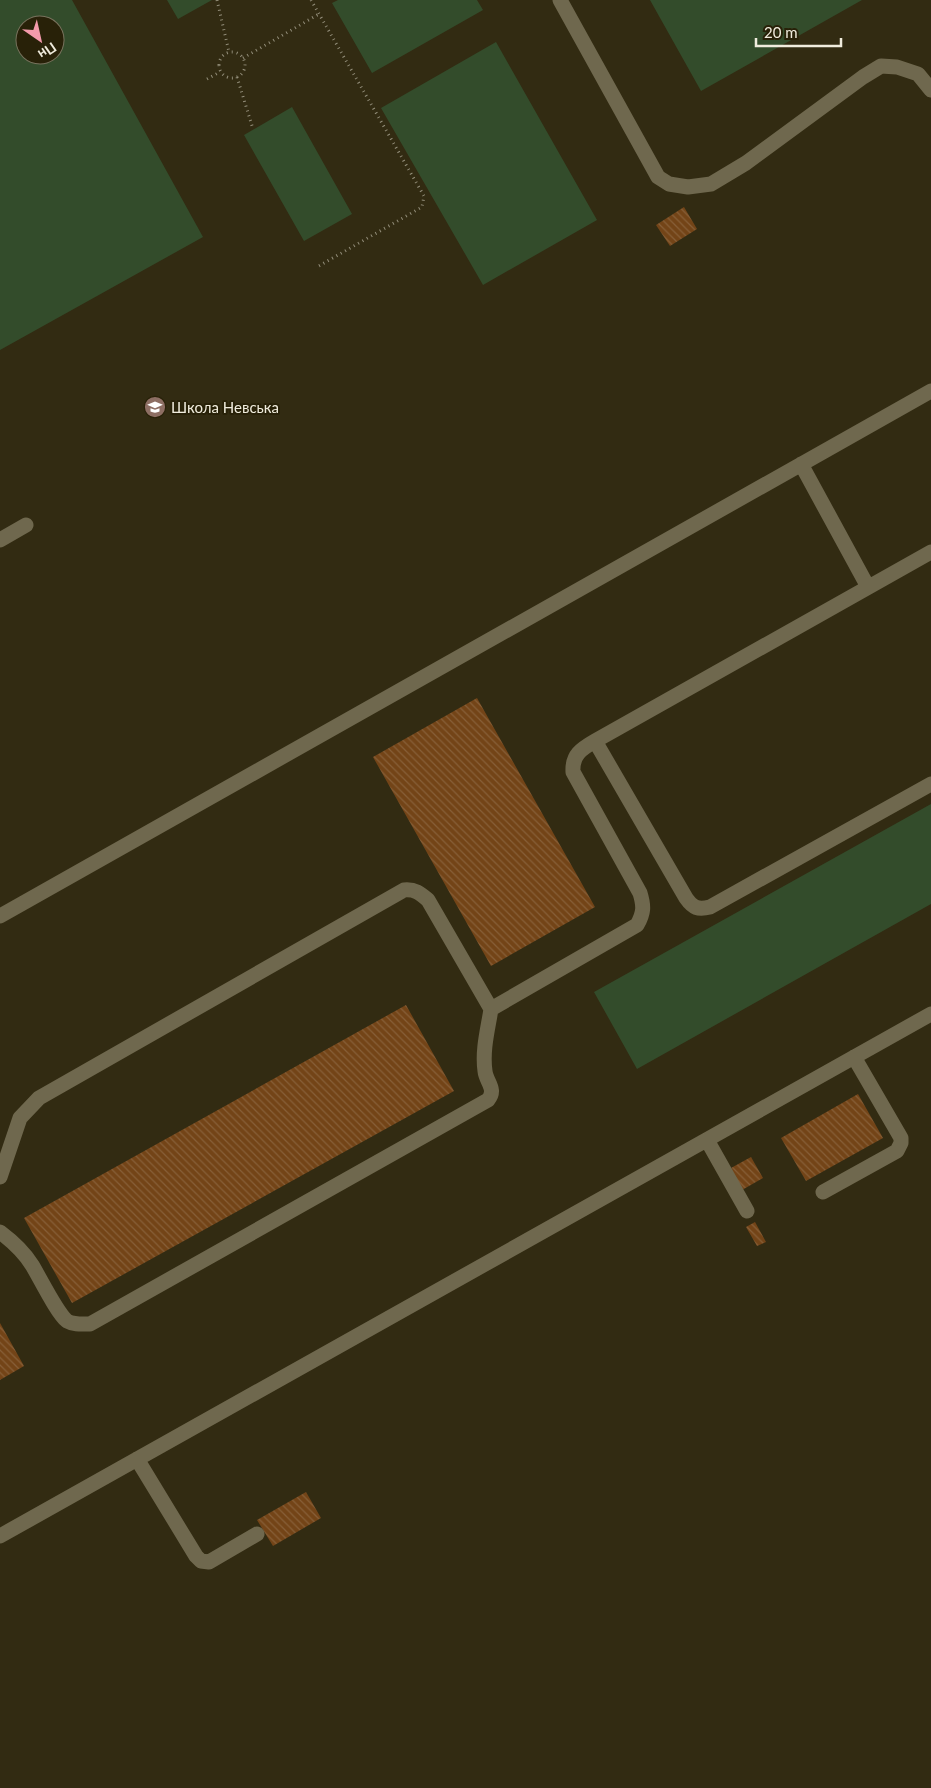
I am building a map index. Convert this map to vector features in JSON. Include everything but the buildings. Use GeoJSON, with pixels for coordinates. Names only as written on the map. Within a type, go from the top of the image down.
{"type":"FeatureCollection","features":[{"type":"Feature","properties":{"kind":"lane"},"geometry":{"type":"LineString","coordinates":[[560,0],[658,177],[669,184],[688,187],[711,184],[746,163],[863,77],[881,66],[897,67],[918,74],[931,90]]}},
{"type":"Feature","properties":{"kind":"lane"},"geometry":{"type":"LineString","coordinates":[[0,916],[931,391]]}},
{"type":"Feature","properties":{"kind":"lane"},"geometry":{"type":"LineString","coordinates":[[802,464],[868,587]]}},
{"type":"Feature","properties":{"kind":"lane"},"geometry":{"type":"LineString","coordinates":[[0,540],[26,525]]}},
{"type":"Feature","properties":{"kind":"lane"},"geometry":{"type":"LineString","coordinates":[[491,1009],[637,925],[643,916],[640,893],[573,772],[572,762],[576,754],[595,741],[931,552]]}},
{"type":"Feature","properties":{"kind":"lane"},"geometry":{"type":"LineString","coordinates":[[595,741],[686,898],[691,905],[700,909],[710,907],[931,784]]}},
{"type":"Feature","properties":{"kind":"lane"},"geometry":{"type":"LineString","coordinates":[[0,1177],[20,1118],[39,1098],[404,890],[413,890],[428,900],[491,1009],[484,1051],[485,1075],[492,1091],[488,1100],[90,1324],[78,1324],[67,1320],[31,1263],[0,1232]]}},
{"type":"Feature","properties":{"kind":"lane"},"geometry":{"type":"LineString","coordinates":[[0,1536],[931,1014]]}},
{"type":"Feature","properties":{"kind":"lane"},"geometry":{"type":"LineString","coordinates":[[823,1192],[897,1151],[902,1143],[901,1138],[854,1057]]}},
{"type":"Feature","properties":{"kind":"lane"},"geometry":{"type":"LineString","coordinates":[[706,1140],[747,1211]]}},
{"type":"Feature","properties":{"kind":"lane"},"geometry":{"type":"LineString","coordinates":[[137,1459],[196,1556],[201,1560],[209,1562],[257,1534]]}},
{"type":"Feature","properties":{"kind":"path"},"geometry":{"type":"LineString","coordinates":[[217,0],[229,52]]}},
{"type":"Feature","properties":{"kind":"path"},"geometry":{"type":"LineString","coordinates":[[311,0],[424,196],[422,207],[317,267]]}},
{"type":"Feature","properties":{"kind":"path"},"geometry":{"type":"LineString","coordinates":[[243,58],[319,14]]}},
{"type":"Feature","properties":{"kind":"path"},"geometry":{"type":"LineString","coordinates":[[229,52],[238,53],[243,58],[244,68],[237,76],[227,77],[220,72],[218,64],[225,53],[229,52]]}},
{"type":"Feature","properties":{"kind":"path"},"geometry":{"type":"LineString","coordinates":[[207,79],[220,72]]}},
{"type":"Feature","properties":{"kind":"path"},"geometry":{"type":"LineString","coordinates":[[237,76],[253,129]]}},
{"type":"Feature","properties":{"kind":"green space"},"geometry":{"type":"Polygon","coordinates":[[[0,0],[72,0],[203,237],[0,350],[0,0]]]}},
{"type":"Feature","properties":{"kind":"green space"},"geometry":{"type":"Polygon","coordinates":[[[167,0],[212,0],[178,19],[167,0]]]}},
{"type":"Feature","properties":{"kind":"green space"},"geometry":{"type":"Polygon","coordinates":[[[338,0],[477,0],[483,10],[372,73],[332,3],[338,0]]]}},
{"type":"Feature","properties":{"kind":"green space"},"geometry":{"type":"Polygon","coordinates":[[[650,0],[862,0],[701,91],[650,0]]]}},
{"type":"Feature","properties":{"kind":"green space"},"geometry":{"type":"Polygon","coordinates":[[[496,42],[597,220],[483,285],[381,108],[496,42]]]}},
{"type":"Feature","properties":{"kind":"green space"},"geometry":{"type":"Polygon","coordinates":[[[292,107],[352,214],[304,241],[244,135],[292,107]]]}},
{"type":"Feature","properties":{"kind":"green space"},"geometry":{"type":"Polygon","coordinates":[[[931,804],[931,904],[637,1069],[594,992],[931,804]]]}},
{"type":"Feature","properties":{"kind":"place","name":"Школа Невська"},"geometry":{"type":"Point","coordinates":[155,407]}}]}
